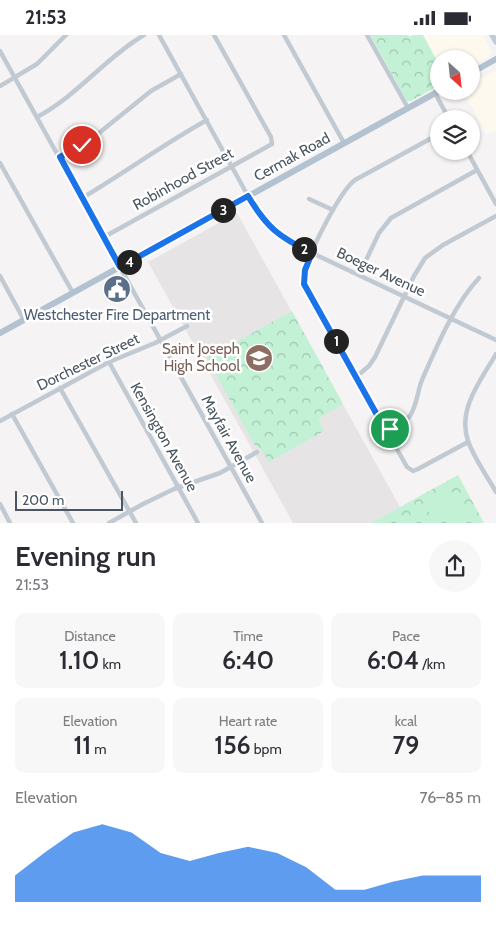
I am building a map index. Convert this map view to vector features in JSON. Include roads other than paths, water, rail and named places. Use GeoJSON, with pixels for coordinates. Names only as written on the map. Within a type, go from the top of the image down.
{"type":"FeatureCollection","features":[{"type":"Feature","properties":{"kind":"main road"},"geometry":{"type":"LineString","coordinates":[[492,35],[496,42]]}},
{"type":"Feature","properties":{"kind":"main road"},"geometry":{"type":"LineString","coordinates":[[480,68],[496,59]]}},
{"type":"Feature","properties":{"kind":"main road","name":"Cermak Road"},"geometry":{"type":"LineString","coordinates":[[0,333],[430,96]]}},
{"type":"Feature","properties":{"kind":"street"},"geometry":{"type":"LineString","coordinates":[[0,86],[37,64],[65,35]]}},
{"type":"Feature","properties":{"kind":"street"},"geometry":{"type":"LineString","coordinates":[[37,117],[61,103],[125,47],[144,35]]}},
{"type":"Feature","properties":{"kind":"street","name":"Boeger Avenue"},"geometry":{"type":"LineString","coordinates":[[159,35],[248,196],[262,219],[274,231],[286,240],[312,253],[496,340]]}},
{"type":"Feature","properties":{"kind":"street","name":"Robinhood Street"},"geometry":{"type":"LineString","coordinates":[[104,237],[270,146],[273,142],[214,35]]}},
{"type":"Feature","properties":{"kind":"street"},"geometry":{"type":"LineString","coordinates":[[284,35],[344,143]]}},
{"type":"Feature","properties":{"kind":"street"},"geometry":{"type":"LineString","coordinates":[[367,35],[408,108]]}},
{"type":"Feature","properties":{"kind":"street","name":"Mayfair Avenue"},"geometry":{"type":"LineString","coordinates":[[0,51],[262,523]]}},
{"type":"Feature","properties":{"kind":"street"},"geometry":{"type":"LineString","coordinates":[[60,157],[94,137],[151,91],[181,74]]}},
{"type":"Feature","properties":{"kind":"street"},"geometry":{"type":"LineString","coordinates":[[82,197],[117,177],[181,134],[207,120]]}},
{"type":"Feature","properties":{"kind":"street"},"geometry":{"type":"LineString","coordinates":[[430,139],[352,183],[341,195],[312,253],[305,270],[304,284],[407,467],[413,471],[468,442]]}},
{"type":"Feature","properties":{"kind":"street"},"geometry":{"type":"LineString","coordinates":[[472,160],[496,204]]}},
{"type":"Feature","properties":{"kind":"street"},"geometry":{"type":"LineString","coordinates":[[0,163],[73,293]]}},
{"type":"Feature","properties":{"kind":"street"},"geometry":{"type":"LineString","coordinates":[[359,275],[379,233],[391,218],[477,170]]}},
{"type":"Feature","properties":{"kind":"street"},"geometry":{"type":"LineString","coordinates":[[309,199],[333,210]]}},
{"type":"Feature","properties":{"kind":"street"},"geometry":{"type":"LineString","coordinates":[[356,377],[369,366],[375,357],[417,269],[431,253],[496,216]]}},
{"type":"Feature","properties":{"kind":"street"},"geometry":{"type":"LineString","coordinates":[[0,276],[24,319]]}},
{"type":"Feature","properties":{"kind":"street"},"geometry":{"type":"LineString","coordinates":[[386,431],[406,420],[412,413],[422,381],[452,319],[464,295],[479,278]]}},
{"type":"Feature","properties":{"kind":"street","name":"Dorchester Street"},"geometry":{"type":"LineString","coordinates":[[0,421],[109,362],[160,341],[187,326]]}},
{"type":"Feature","properties":{"kind":"street"},"geometry":{"type":"LineString","coordinates":[[496,354],[468,405],[465,423],[468,442],[496,492]]}},
{"type":"Feature","properties":{"kind":"street","name":"Kensington Avenue"},"geometry":{"type":"LineString","coordinates":[[109,362],[198,523]]}},
{"type":"Feature","properties":{"kind":"street"},"geometry":{"type":"LineString","coordinates":[[60,388],[136,523]]}},
{"type":"Feature","properties":{"kind":"street"},"geometry":{"type":"LineString","coordinates":[[12,414],[73,523]]}},
{"type":"Feature","properties":{"kind":"street"},"geometry":{"type":"LineString","coordinates":[[109,523],[178,487],[212,477],[257,452]]}},
{"type":"Feature","properties":{"kind":"street"},"geometry":{"type":"LineString","coordinates":[[0,504],[10,523]]}},
{"type":"Feature","properties":{"kind":"place","name":"Westchester Fire Department"},"geometry":{"type":"Point","coordinates":[117,289]}},
{"type":"Feature","properties":{"kind":"place","name":"Saint Joseph High School"},"geometry":{"type":"Point","coordinates":[259,358]}}]}
